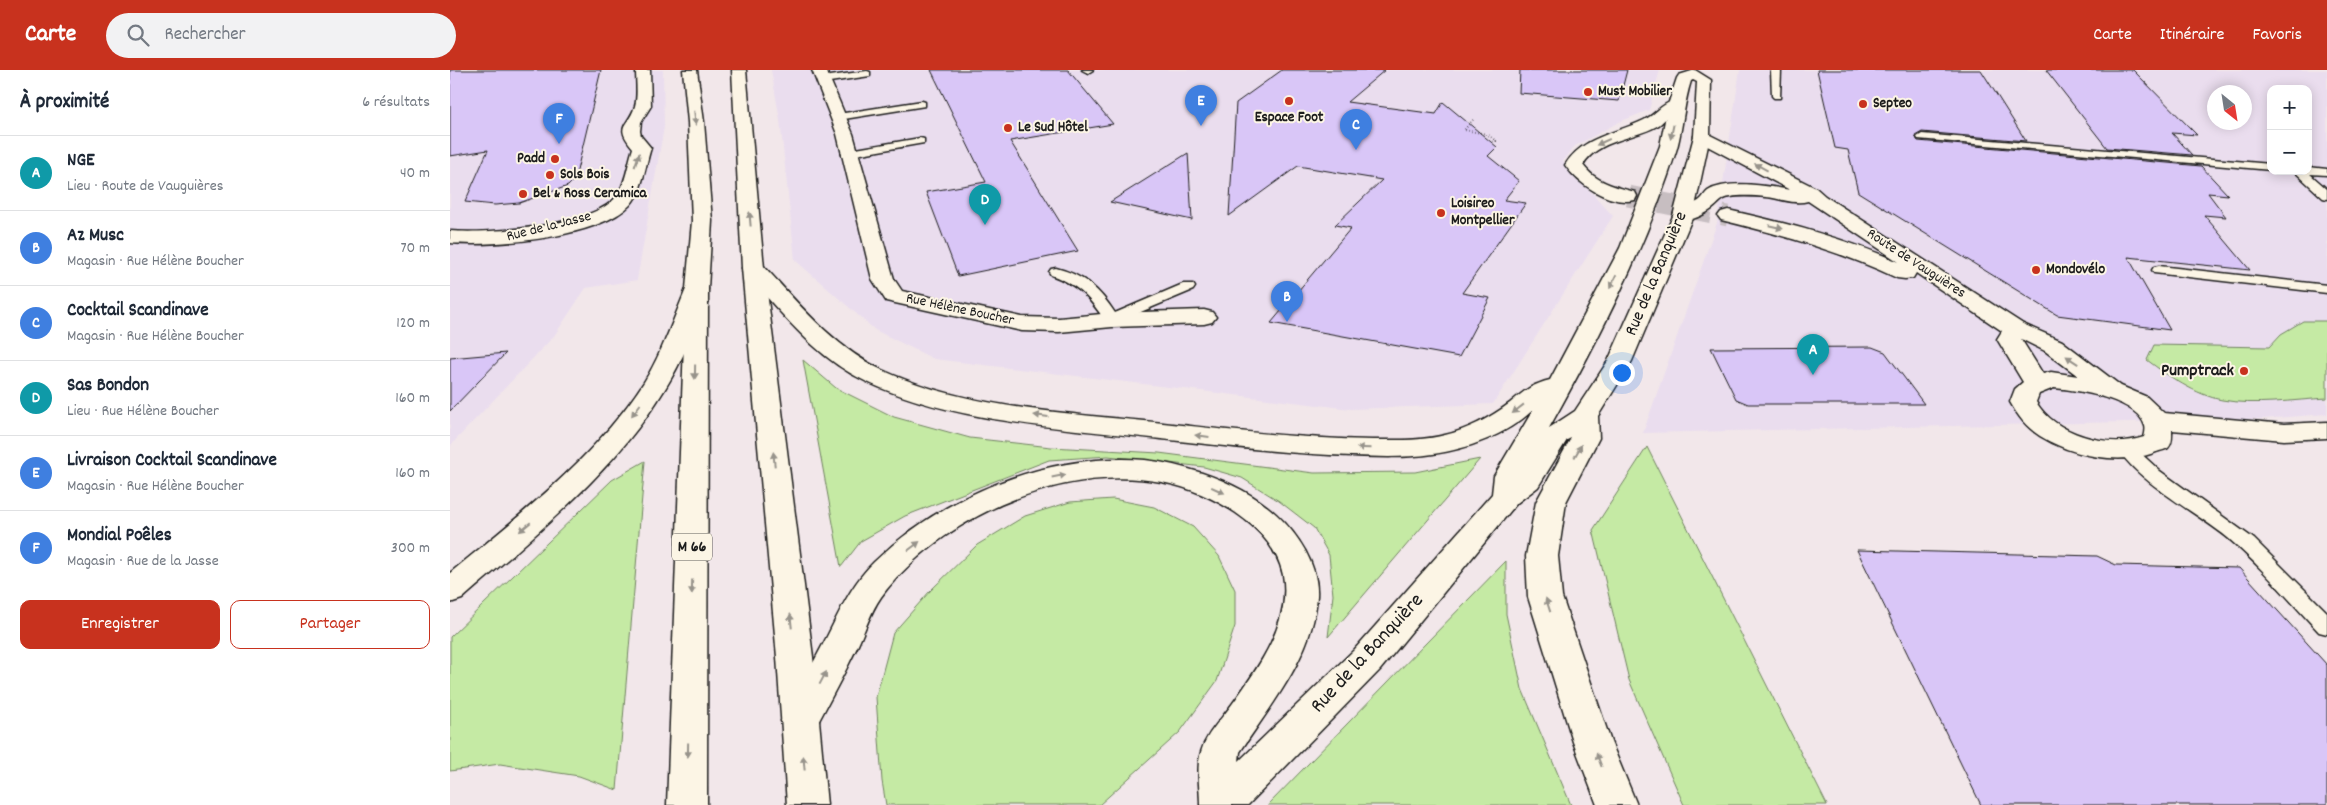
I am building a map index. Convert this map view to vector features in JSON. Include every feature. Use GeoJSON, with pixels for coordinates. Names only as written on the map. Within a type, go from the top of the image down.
{"type":"FeatureCollection","features":[{"type":"Feature","properties":{"kind":"main road","name":"Rue de la Jasse"},"geometry":{"type":"LineString","coordinates":[[450,237],[496,239],[537,233],[581,222],[608,211],[621,203],[629,191],[642,148],[633,137],[632,131],[633,122],[643,106],[643,70]]}},
{"type":"Feature","properties":{"kind":"main road","name":"M 66"},"geometry":{"type":"LineString","coordinates":[[687,805],[697,289],[702,221],[696,122],[690,70]]}},
{"type":"Feature","properties":{"kind":"main road"},"geometry":{"type":"LineString","coordinates":[[739,70],[753,268],[807,805]]}},
{"type":"Feature","properties":{"kind":"main road","name":"Rue de la Banquière"},"geometry":{"type":"LineString","coordinates":[[1220,805],[1367,660],[1507,496],[1528,480],[1557,436],[1585,416],[1620,361],[1683,216],[1702,128],[1704,80],[1694,72],[1684,78],[1676,105],[1669,146],[1630,248],[1560,386],[1508,476],[1507,496]]}},
{"type":"Feature","properties":{"kind":"main road","name":"Rue Hélène Boucher"},"geometry":{"type":"LineString","coordinates":[[821,75],[850,153],[883,280],[894,296],[927,305],[1022,324],[1059,325],[1112,320],[1204,317]]}},
{"type":"Feature","properties":{"kind":"main road"},"geometry":{"type":"LineString","coordinates":[[1628,196],[1603,188],[1582,177],[1574,166],[1576,160],[1583,153],[1598,144],[1651,122],[1669,106],[1676,105]]}},
{"type":"Feature","properties":{"kind":"main road","name":"Route de Vauguières"},"geometry":{"type":"LineString","coordinates":[[1702,128],[1809,192],[1818,200],[2015,328],[2032,333],[2084,368],[2111,390]]}},
{"type":"Feature","properties":{"kind":"main road","name":"Route de Vauguières"},"geometry":{"type":"LineString","coordinates":[[1765,191],[1790,182]]}},
{"type":"Feature","properties":{"kind":"main road","name":"Route de Vauguières"},"geometry":{"type":"LineString","coordinates":[[1683,216],[1706,204],[1715,195],[1729,191],[1765,191],[1818,200]]}},
{"type":"Feature","properties":{"kind":"main road"},"geometry":{"type":"LineString","coordinates":[[1728,216],[1800,233],[1843,247],[1913,277],[1946,297],[1982,307]]}},
{"type":"Feature","properties":{"kind":"main road"},"geometry":{"type":"LineString","coordinates":[[753,268],[811,332],[839,354],[871,374],[899,386],[957,402],[1026,415],[1253,442],[1331,448],[1398,448],[1443,444],[1469,437],[1518,410],[1536,393],[1560,386]]}},
{"type":"Feature","properties":{"kind":"main road","name":"M 66"},"geometry":{"type":"LineString","coordinates":[[450,591],[550,506],[608,448],[654,386],[674,349],[697,289]]}},
{"type":"Feature","properties":{"kind":"main road"},"geometry":{"type":"LineString","coordinates":[[2015,328],[2009,339],[2023,358],[2027,370],[2036,383]]}},
{"type":"Feature","properties":{"kind":"main road"},"geometry":{"type":"LineString","coordinates":[[2051,380],[2070,380],[2111,390],[2146,409],[2157,420],[2161,432],[2158,442],[2147,448],[2129,452],[2106,450],[2081,444],[2058,435],[2039,424],[2027,412],[2021,400],[2022,393],[2027,387],[2051,380]]}},
{"type":"Feature","properties":{"kind":"main road"},"geometry":{"type":"LineString","coordinates":[[1585,416],[1585,438],[1550,502],[1542,556],[1545,597],[1592,742],[1617,805]]}},
{"type":"Feature","properties":{"kind":"main road"},"geometry":{"type":"LineString","coordinates":[[2157,420],[2284,432],[2327,430]]}},
{"type":"Feature","properties":{"kind":"main road"},"geometry":{"type":"LineString","coordinates":[[800,721],[869,589],[902,555],[941,526],[975,506],[1011,490],[1046,478],[1114,469],[1144,469],[1174,474],[1209,486],[1238,499],[1264,518],[1286,546],[1299,575],[1300,597],[1294,628],[1281,659],[1221,751],[1220,805]]}},
{"type":"Feature","properties":{"kind":"lane"},"geometry":{"type":"LineString","coordinates":[[1776,70],[1777,96]]}},
{"type":"Feature","properties":{"kind":"lane"},"geometry":{"type":"LineString","coordinates":[[821,75],[867,74]]}},
{"type":"Feature","properties":{"kind":"lane"},"geometry":{"type":"LineString","coordinates":[[838,117],[922,104]]}},
{"type":"Feature","properties":{"kind":"lane"},"geometry":{"type":"LineString","coordinates":[[1922,137],[2267,167]]}},
{"type":"Feature","properties":{"kind":"lane"},"geometry":{"type":"LineString","coordinates":[[850,153],[920,142]]}},
{"type":"Feature","properties":{"kind":"lane"},"geometry":{"type":"LineString","coordinates":[[2312,170],[2327,172]]}},
{"type":"Feature","properties":{"kind":"lane"},"geometry":{"type":"LineString","coordinates":[[2304,175],[2327,195]]}},
{"type":"Feature","properties":{"kind":"lane"},"geometry":{"type":"LineString","coordinates":[[2159,270],[2327,289]]}},
{"type":"Feature","properties":{"kind":"lane"},"geometry":{"type":"LineString","coordinates":[[1056,272],[1074,278],[1092,289],[1112,320],[1188,287]]}},
{"type":"Feature","properties":{"kind":"lane"},"geometry":{"type":"LineString","coordinates":[[2129,452],[2148,472],[2214,517],[2237,536],[2327,626]]}},
{"type":"Feature","properties":{"kind":"path"},"geometry":{"type":"LineString","coordinates":[[1473,120],[1464,130],[1487,134],[1496,141],[1491,142]]}},
{"type":"Feature","properties":{"kind":"shaded area"},"geometry":{"type":"Polygon","coordinates":[[[450,70],[663,70],[664,127],[637,280],[586,288],[554,336],[450,446],[450,70]]]}},
{"type":"Feature","properties":{"kind":"shaded area"},"geometry":{"type":"Polygon","coordinates":[[[771,70],[1660,70],[1649,110],[1619,122],[1575,146],[1563,161],[1613,216],[1493,404],[1351,409],[934,359],[875,330],[795,260],[780,120],[771,70]]]}},
{"type":"Feature","properties":{"kind":"shaded area"},"geometry":{"type":"Polygon","coordinates":[[[1740,70],[2327,70],[2327,414],[2261,419],[1643,433],[1717,223],[1740,70]]]}},
{"type":"Feature","properties":{"kind":"green space","name":"Pumptrack"},"geometry":{"type":"Polygon","coordinates":[[[2303,321],[2327,321],[2327,398],[2261,403],[2234,402],[2212,398],[2173,378],[2147,360],[2154,345],[2269,347],[2281,334],[2303,321]]]}},
{"type":"Feature","properties":{"kind":"green space"},"geometry":{"type":"Polygon","coordinates":[[[803,360],[836,388],[894,417],[970,438],[1051,447],[1159,453],[1314,473],[1415,472],[1480,459],[1328,637],[1333,595],[1329,555],[1314,528],[1279,501],[1242,478],[1204,467],[1108,456],[1049,460],[905,516],[861,541],[841,567],[803,360]]]}},
{"type":"Feature","properties":{"kind":"green space"},"geometry":{"type":"Polygon","coordinates":[[[1647,447],[1827,805],[1684,805],[1629,680],[1593,530],[1647,447]]]}},
{"type":"Feature","properties":{"kind":"green space"},"geometry":{"type":"Polygon","coordinates":[[[645,461],[617,790],[579,776],[500,764],[450,771],[450,637],[612,480],[645,461]]]}},
{"type":"Feature","properties":{"kind":"green space"},"geometry":{"type":"Polygon","coordinates":[[[1113,499],[1154,507],[1193,527],[1219,556],[1235,590],[1235,626],[1217,681],[1180,732],[1099,805],[886,805],[882,781],[876,697],[893,633],[930,591],[977,545],[1025,516],[1070,502],[1113,499]]]}},
{"type":"Feature","properties":{"kind":"green space"},"geometry":{"type":"Polygon","coordinates":[[[1506,561],[1506,614],[1522,689],[1571,805],[1268,805],[1506,561]]]}},
{"type":"Feature","properties":{"kind":"building"},"geometry":{"type":"Polygon","coordinates":[[[450,70],[601,70],[575,179],[568,186],[519,203],[495,205],[465,202],[488,150],[450,156],[450,70]]]}},
{"type":"Feature","properties":{"kind":"building"},"geometry":{"type":"Polygon","coordinates":[[[931,70],[1068,70],[1113,124],[1010,141],[1078,251],[958,276],[926,192],[986,182],[931,70]]]}},
{"type":"Feature","properties":{"kind":"building"},"geometry":{"type":"Polygon","coordinates":[[[1282,70],[1385,70],[1347,102],[1436,114],[1443,102],[1497,147],[1488,156],[1519,181],[1504,200],[1526,203],[1462,293],[1490,298],[1459,357],[1271,323],[1351,228],[1335,225],[1382,180],[1298,166],[1229,216],[1236,103],[1282,70]]]}},
{"type":"Feature","properties":{"kind":"building"},"geometry":{"type":"Polygon","coordinates":[[[1520,70],[1627,70],[1619,101],[1519,93],[1520,70]]]}},
{"type":"Feature","properties":{"kind":"building"},"geometry":{"type":"Polygon","coordinates":[[[1817,70],[1981,70],[2026,141],[1922,132],[1915,136],[1918,141],[2201,166],[2228,195],[2208,193],[2226,217],[2204,215],[2250,270],[2128,257],[2170,330],[2057,315],[1858,192],[1848,150],[1835,148],[1817,70]]]}},
{"type":"Feature","properties":{"kind":"building"},"geometry":{"type":"Polygon","coordinates":[[[2046,70],[2133,70],[2197,135],[2172,133],[2192,155],[2107,148],[2046,70]]]}},
{"type":"Feature","properties":{"kind":"building"},"geometry":{"type":"Polygon","coordinates":[[[1188,153],[1192,220],[1110,202],[1188,153]]]}},
{"type":"Feature","properties":{"kind":"building"},"geometry":{"type":"Polygon","coordinates":[[[1872,347],[1885,352],[1924,404],[1748,404],[1736,399],[1711,348],[1872,347]]]}},
{"type":"Feature","properties":{"kind":"building"},"geometry":{"type":"Polygon","coordinates":[[[506,353],[450,411],[450,358],[506,353]]]}},
{"type":"Feature","properties":{"kind":"building"},"geometry":{"type":"Polygon","coordinates":[[[1857,550],[2097,556],[2116,565],[2239,568],[2327,665],[2327,805],[1981,805],[1857,550]]]}},
{"type":"Feature","properties":{"kind":"tunnel"},"geometry":{"type":"LineString","coordinates":[[1628,196],[1728,216]]}},
{"type":"Feature","properties":{"kind":"place","name":"Must Mobilier"},"geometry":{"type":"Point","coordinates":[1588,92]}},
{"type":"Feature","properties":{"kind":"place","name":"Espace Foot"},"geometry":{"type":"Point","coordinates":[1289,101]}},
{"type":"Feature","properties":{"kind":"place","name":"Septeo"},"geometry":{"type":"Point","coordinates":[1863,104]}},
{"type":"Feature","properties":{"kind":"place","name":"Livraison Cocktail Scandinave"},"geometry":{"type":"Point","coordinates":[1201,126]}},
{"type":"Feature","properties":{"kind":"place","name":"Le Sud Hôtel"},"geometry":{"type":"Point","coordinates":[1008,128]}},
{"type":"Feature","properties":{"kind":"place","name":"Mondial Poêles"},"geometry":{"type":"Point","coordinates":[559,144]}},
{"type":"Feature","properties":{"kind":"place","name":"Cocktail Scandinave"},"geometry":{"type":"Point","coordinates":[1356,150]}},
{"type":"Feature","properties":{"kind":"place","name":"Padd"},"geometry":{"type":"Point","coordinates":[555,159]}},
{"type":"Feature","properties":{"kind":"place","name":"Sols Bois"},"geometry":{"type":"Point","coordinates":[550,175]}},
{"type":"Feature","properties":{"kind":"place","name":"Bel & Ross Ceramica"},"geometry":{"type":"Point","coordinates":[523,194]}},
{"type":"Feature","properties":{"kind":"place","name":"Loisireo Montpellier"},"geometry":{"type":"Point","coordinates":[1441,213]}},
{"type":"Feature","properties":{"kind":"place","name":"Sas Bondon"},"geometry":{"type":"Point","coordinates":[985,225]}},
{"type":"Feature","properties":{"kind":"place","name":"Mondovélo"},"geometry":{"type":"Point","coordinates":[2036,270]}},
{"type":"Feature","properties":{"kind":"place","name":"Az Musc"},"geometry":{"type":"Point","coordinates":[1287,322]}},
{"type":"Feature","properties":{"kind":"place","name":"Pumptrack"},"geometry":{"type":"Point","coordinates":[2244,371]}},
{"type":"Feature","properties":{"kind":"place","name":"NGE"},"geometry":{"type":"Point","coordinates":[1813,375]}}]}
